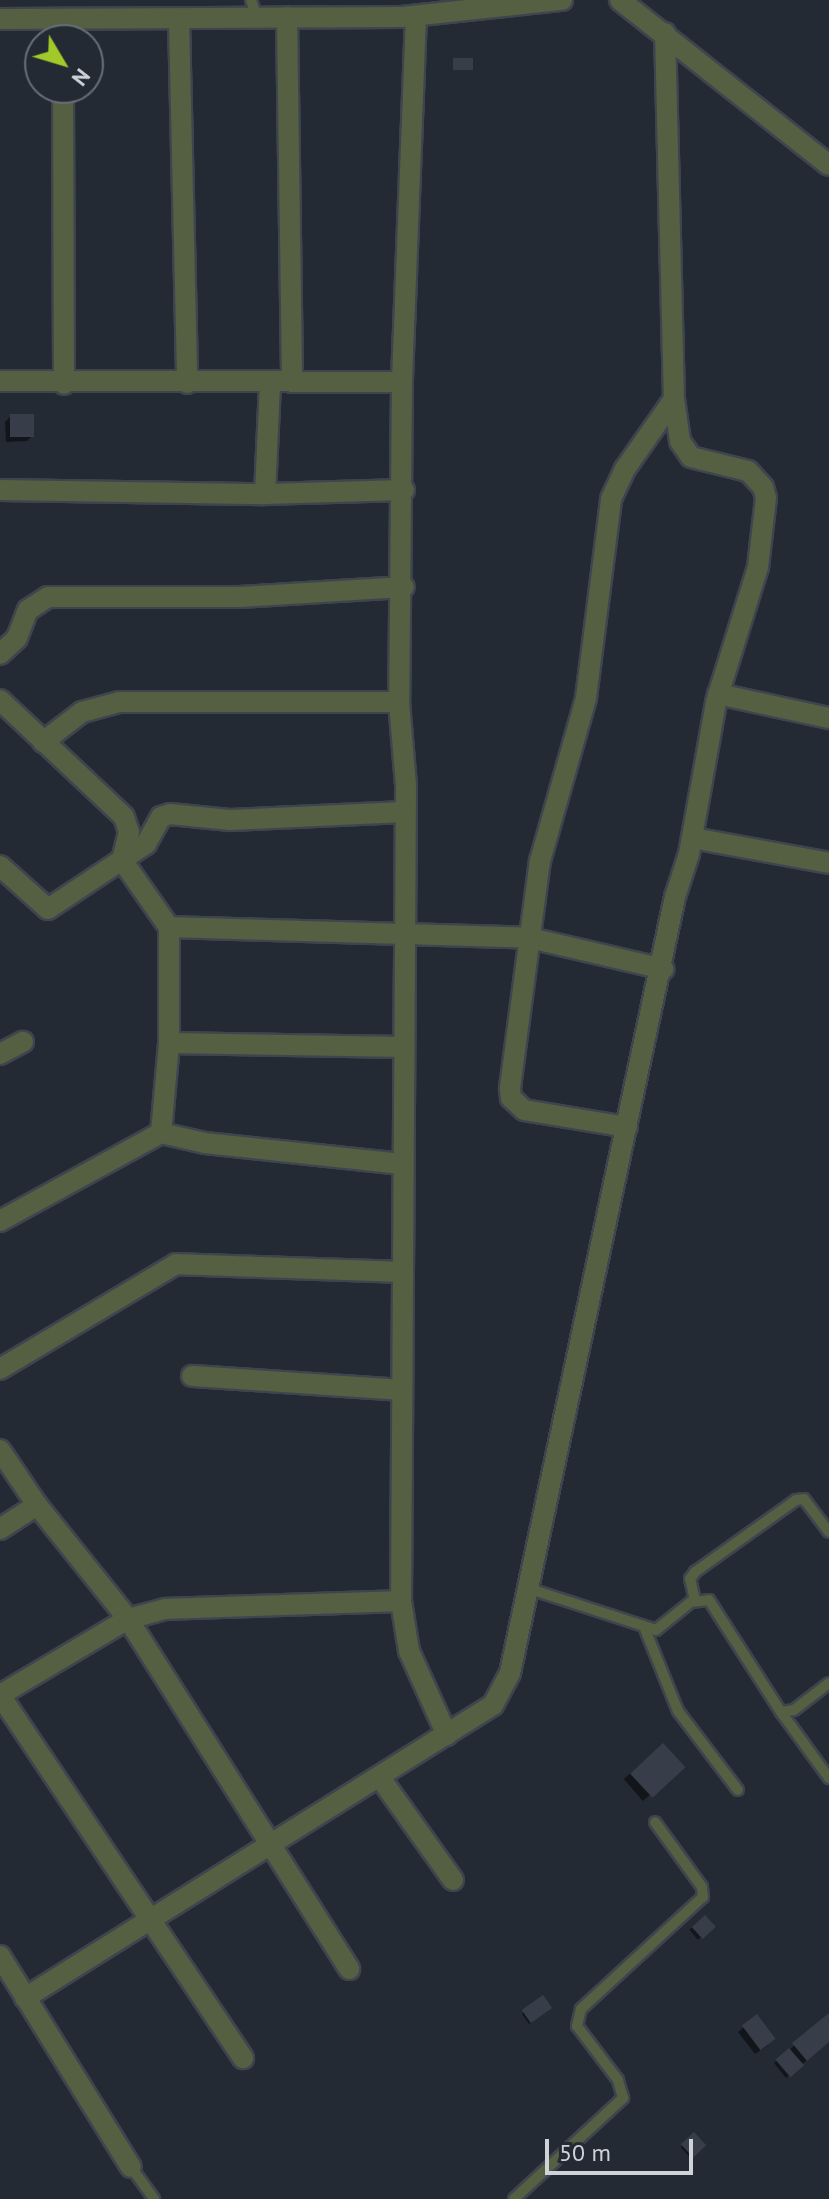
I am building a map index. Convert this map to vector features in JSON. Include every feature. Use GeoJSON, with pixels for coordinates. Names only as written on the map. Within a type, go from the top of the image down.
{"type":"FeatureCollection","features":[{"type":"Feature","properties":{"kind":"street"},"geometry":{"type":"LineString","coordinates":[[104,26],[254,9],[287,17],[553,0]]}},
{"type":"Feature","properties":{"kind":"street"},"geometry":{"type":"LineString","coordinates":[[620,0],[829,165]]}},
{"type":"Feature","properties":{"kind":"street"},"geometry":{"type":"LineString","coordinates":[[404,11],[404,587],[399,702],[405,812],[401,1601],[409,1651],[447,1735]]}},
{"type":"Feature","properties":{"kind":"street"},"geometry":{"type":"LineString","coordinates":[[10,12],[45,24]]}},
{"type":"Feature","properties":{"kind":"street"},"geometry":{"type":"LineString","coordinates":[[287,17],[292,381]]}},
{"type":"Feature","properties":{"kind":"street"},"geometry":{"type":"LineString","coordinates":[[179,20],[187,383]]}},
{"type":"Feature","properties":{"kind":"street"},"geometry":{"type":"LineString","coordinates":[[25,1998],[381,1779],[493,1705],[504,1689],[663,969],[679,876],[692,838],[718,694],[758,567],[766,498],[763,487],[748,471],[691,457],[680,441],[674,399],[665,33]]}},
{"type":"Feature","properties":{"kind":"street"},"geometry":{"type":"LineString","coordinates":[[63,104],[64,384]]}},
{"type":"Feature","properties":{"kind":"street"},"geometry":{"type":"LineString","coordinates":[[0,381],[64,384],[402,382]]}},
{"type":"Feature","properties":{"kind":"street"},"geometry":{"type":"LineString","coordinates":[[265,494],[270,382]]}},
{"type":"Feature","properties":{"kind":"street"},"geometry":{"type":"LineString","coordinates":[[627,1127],[524,1110],[511,1098],[544,846],[586,698],[611,499],[625,469],[674,399]]}},
{"type":"Feature","properties":{"kind":"street"},"geometry":{"type":"LineString","coordinates":[[0,490],[265,494],[404,490]]}},
{"type":"Feature","properties":{"kind":"street"},"geometry":{"type":"LineString","coordinates":[[0,654],[17,638],[28,610],[48,597],[240,597],[404,587]]}},
{"type":"Feature","properties":{"kind":"street"},"geometry":{"type":"LineString","coordinates":[[718,694],[829,718]]}},
{"type":"Feature","properties":{"kind":"street"},"geometry":{"type":"LineString","coordinates":[[0,700],[124,817],[129,832],[122,860],[169,927],[169,1043],[161,1133]]}},
{"type":"Feature","properties":{"kind":"street"},"geometry":{"type":"LineString","coordinates":[[43,742],[82,712],[120,702],[399,702]]}},
{"type":"Feature","properties":{"kind":"street"},"geometry":{"type":"LineString","coordinates":[[0,866],[48,909],[146,844],[161,817],[170,814],[230,820],[405,812]]}},
{"type":"Feature","properties":{"kind":"street"},"geometry":{"type":"LineString","coordinates":[[692,838],[829,863]]}},
{"type":"Feature","properties":{"kind":"street"},"geometry":{"type":"LineString","coordinates":[[169,927],[404,931],[530,938],[663,969]]}},
{"type":"Feature","properties":{"kind":"street"},"geometry":{"type":"LineString","coordinates":[[0,1054],[23,1042]]}},
{"type":"Feature","properties":{"kind":"street"},"geometry":{"type":"LineString","coordinates":[[169,1043],[403,1047]]}},
{"type":"Feature","properties":{"kind":"street"},"geometry":{"type":"LineString","coordinates":[[0,1221],[161,1133],[205,1143],[402,1164]]}},
{"type":"Feature","properties":{"kind":"street"},"geometry":{"type":"LineString","coordinates":[[0,1369],[176,1264],[401,1272]]}},
{"type":"Feature","properties":{"kind":"street"},"geometry":{"type":"LineString","coordinates":[[192,1376],[401,1390]]}},
{"type":"Feature","properties":{"kind":"street"},"geometry":{"type":"LineString","coordinates":[[0,1450],[37,1505],[128,1619],[349,1969]]}},
{"type":"Feature","properties":{"kind":"street"},"geometry":{"type":"LineString","coordinates":[[0,1529],[37,1505]]}},
{"type":"Feature","properties":{"kind":"street"},"geometry":{"type":"LineString","coordinates":[[243,2058],[0,1695],[128,1619],[165,1609],[401,1601]]}},
{"type":"Feature","properties":{"kind":"street"},"geometry":{"type":"LineString","coordinates":[[381,1779],[453,1880]]}},
{"type":"Feature","properties":{"kind":"street"},"geometry":{"type":"LineString","coordinates":[[0,1956],[131,2167]]}},
{"type":"Feature","properties":{"kind":"lane"},"geometry":{"type":"LineString","coordinates":[[695,1600],[690,1579],[695,1572],[796,1500],[804,1499],[829,1532]]}},
{"type":"Feature","properties":{"kind":"lane"},"geometry":{"type":"LineString","coordinates":[[527,1588],[645,1629],[665,1628],[695,1600],[709,1600],[781,1712],[829,1778]]}},
{"type":"Feature","properties":{"kind":"lane"},"geometry":{"type":"LineString","coordinates":[[645,1629],[678,1711],[738,1790]]}},
{"type":"Feature","properties":{"kind":"lane"},"geometry":{"type":"LineString","coordinates":[[781,1712],[794,1710],[829,1683]]}},
{"type":"Feature","properties":{"kind":"lane"},"geometry":{"type":"LineString","coordinates":[[514,2199],[623,2098],[618,2080],[577,2026],[581,2009],[703,1897],[702,1887],[655,1822]]}},
{"type":"Feature","properties":{"kind":"lane"},"geometry":{"type":"LineString","coordinates":[[131,2167],[154,2199]]}},
{"type":"Feature","properties":{"kind":"building"},"geometry":{"type":"Polygon","coordinates":[[[453,58],[473,58],[473,70],[453,70],[453,58]]]}},
{"type":"Feature","properties":{"kind":"building"},"geometry":{"type":"Polygon","coordinates":[[[10,414],[34,414],[34,437],[10,437],[10,414]]]}},
{"type":"Feature","properties":{"kind":"building"},"geometry":{"type":"Polygon","coordinates":[[[663,1743],[686,1767],[653,1798],[630,1774],[663,1743]]]}},
{"type":"Feature","properties":{"kind":"building"},"geometry":{"type":"Polygon","coordinates":[[[705,1915],[716,1927],[703,1939],[692,1927],[705,1915]]]}},
{"type":"Feature","properties":{"kind":"building"},"geometry":{"type":"Polygon","coordinates":[[[543,1995],[552,2008],[531,2023],[522,2010],[543,1995]]]}},
{"type":"Feature","properties":{"kind":"building"},"geometry":{"type":"Polygon","coordinates":[[[829,2013],[829,2042],[807,2061],[792,2043],[829,2013]]]}},
{"type":"Feature","properties":{"kind":"building"},"geometry":{"type":"Polygon","coordinates":[[[757,2014],[776,2039],[760,2050],[742,2025],[757,2014]]]}},
{"type":"Feature","properties":{"kind":"building"},"geometry":{"type":"Polygon","coordinates":[[[789,2048],[804,2065],[791,2077],[775,2060],[789,2048]]]}},
{"type":"Feature","properties":{"kind":"building"},"geometry":{"type":"Polygon","coordinates":[[[694,2132],[706,2145],[693,2157],[681,2144],[694,2132]]]}}]}
